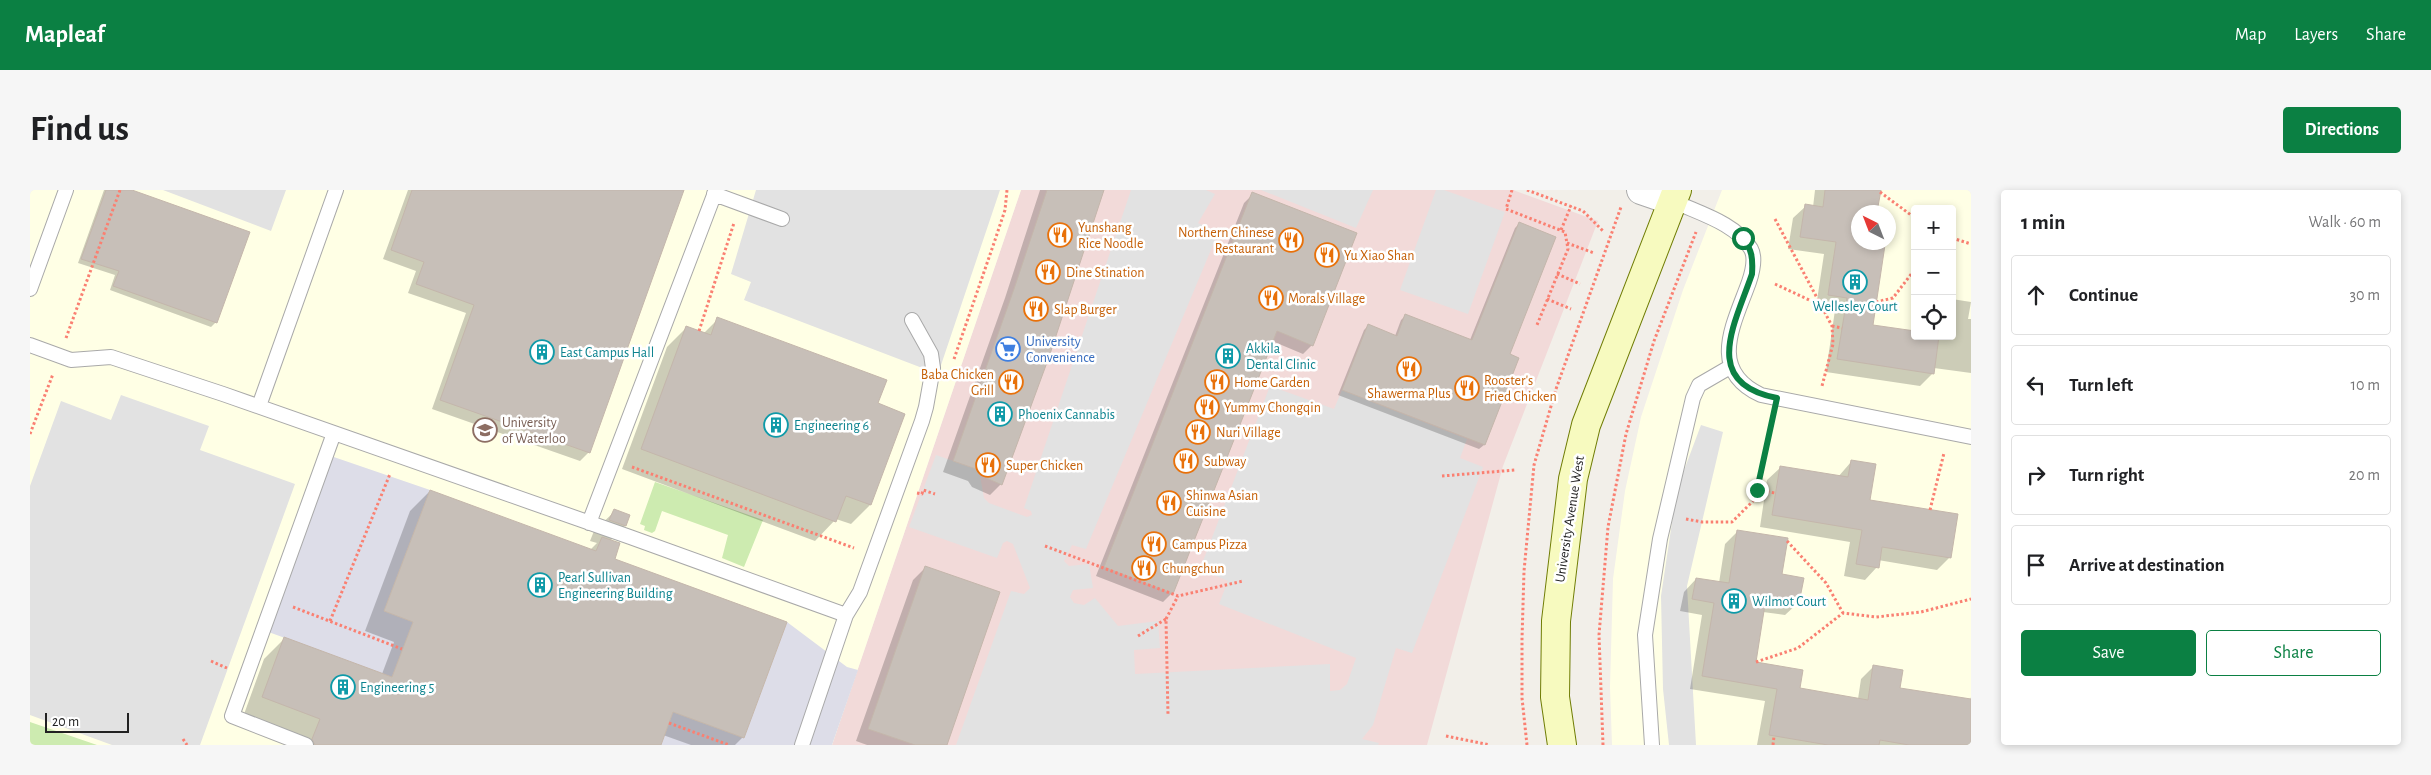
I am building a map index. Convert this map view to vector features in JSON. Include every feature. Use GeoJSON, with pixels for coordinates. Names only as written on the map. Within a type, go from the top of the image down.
{"type":"FeatureCollection","features":[{"type":"Feature","properties":{"kind":"main road","name":"University Avenue West"},"geometry":{"type":"LineString","coordinates":[[1562,745],[1555,697],[1556,621],[1562,557],[1573,479],[1586,425],[1675,196]]}},
{"type":"Feature","properties":{"kind":"street"},"geometry":{"type":"LineString","coordinates":[[1633,194],[1675,196]]}},
{"type":"Feature","properties":{"kind":"lane"},"geometry":{"type":"LineString","coordinates":[[30,290],[66,190]]}},
{"type":"Feature","properties":{"kind":"lane"},"geometry":{"type":"LineString","coordinates":[[258,406],[336,190]]}},
{"type":"Feature","properties":{"kind":"lane"},"geometry":{"type":"LineString","coordinates":[[589,523],[715,192],[782,219]]}},
{"type":"Feature","properties":{"kind":"lane"},"geometry":{"type":"LineString","coordinates":[[1675,196],[1730,228],[1743,238],[1752,251],[1752,274],[1729,339],[1730,367],[1748,389],[1761,395],[1971,437]]}},
{"type":"Feature","properties":{"kind":"lane"},"geometry":{"type":"LineString","coordinates":[[802,745],[846,615],[860,592],[922,422],[933,368],[931,354],[912,320]]}},
{"type":"Feature","properties":{"kind":"lane"},"geometry":{"type":"LineString","coordinates":[[30,345],[71,360],[111,357],[258,406],[396,457],[589,523],[846,615]]}},
{"type":"Feature","properties":{"kind":"lane"},"geometry":{"type":"LineString","coordinates":[[1652,745],[1645,635],[1660,539],[1693,398],[1699,385],[1730,367]]}},
{"type":"Feature","properties":{"kind":"lane"},"geometry":{"type":"LineString","coordinates":[[306,745],[232,716],[334,433]]}},
{"type":"Feature","properties":{"kind":"path"},"geometry":{"type":"LineString","coordinates":[[63,345],[120,190]]}},
{"type":"Feature","properties":{"kind":"path"},"geometry":{"type":"LineString","coordinates":[[1512,190],[1506,209],[1565,232],[1568,250],[1537,325]]}},
{"type":"Feature","properties":{"kind":"path"},"geometry":{"type":"LineString","coordinates":[[1527,190],[1583,211],[1603,231]]}},
{"type":"Feature","properties":{"kind":"path"},"geometry":{"type":"LineString","coordinates":[[1880,192],[1911,215]]}},
{"type":"Feature","properties":{"kind":"path"},"geometry":{"type":"LineString","coordinates":[[1527,745],[1522,698],[1522,639],[1524,571],[1534,465],[1556,389],[1633,194]]}},
{"type":"Feature","properties":{"kind":"path"},"geometry":{"type":"LineString","coordinates":[[699,331],[741,203]]}},
{"type":"Feature","properties":{"kind":"path"},"geometry":{"type":"LineString","coordinates":[[1561,230],[1571,206]]}},
{"type":"Feature","properties":{"kind":"path"},"geometry":{"type":"LineString","coordinates":[[1775,219],[1832,326],[1833,344],[1817,406]]}},
{"type":"Feature","properties":{"kind":"path"},"geometry":{"type":"LineString","coordinates":[[1956,239],[1971,244]]}},
{"type":"Feature","properties":{"kind":"path"},"geometry":{"type":"LineString","coordinates":[[1567,244],[1594,252]]}},
{"type":"Feature","properties":{"kind":"path"},"geometry":{"type":"LineString","coordinates":[[1603,745],[1599,635],[1608,527],[1626,434],[1654,341],[1688,250]]}},
{"type":"Feature","properties":{"kind":"path"},"geometry":{"type":"LineString","coordinates":[[1557,274],[1580,284]]}},
{"type":"Feature","properties":{"kind":"path"},"geometry":{"type":"LineString","coordinates":[[1876,302],[1893,298],[1911,274]]}},
{"type":"Feature","properties":{"kind":"path"},"geometry":{"type":"LineString","coordinates":[[1775,284],[1820,306]]}},
{"type":"Feature","properties":{"kind":"path"},"geometry":{"type":"LineString","coordinates":[[1547,300],[1570,309]]}},
{"type":"Feature","properties":{"kind":"path"},"geometry":{"type":"LineString","coordinates":[[1832,326],[1842,328]]}},
{"type":"Feature","properties":{"kind":"path"},"geometry":{"type":"LineString","coordinates":[[30,434],[52,377]]}},
{"type":"Feature","properties":{"kind":"path"},"geometry":{"type":"LineString","coordinates":[[1665,515],[1702,522],[1732,522],[1754,500],[1777,398]]}},
{"type":"Feature","properties":{"kind":"path"},"geometry":{"type":"LineString","coordinates":[[1930,510],[1948,433]]}},
{"type":"Feature","properties":{"kind":"path"},"geometry":{"type":"LineString","coordinates":[[330,622],[396,457]]}},
{"type":"Feature","properties":{"kind":"path"},"geometry":{"type":"LineString","coordinates":[[613,461],[873,555]]}},
{"type":"Feature","properties":{"kind":"path"},"geometry":{"type":"LineString","coordinates":[[1442,476],[1515,470]]}},
{"type":"Feature","properties":{"kind":"path"},"geometry":{"type":"LineString","coordinates":[[922,494],[923,490],[935,494]]}},
{"type":"Feature","properties":{"kind":"path"},"geometry":{"type":"LineString","coordinates":[[1757,490],[1775,493]]}},
{"type":"Feature","properties":{"kind":"path"},"geometry":{"type":"LineString","coordinates":[[1787,541],[1826,583],[1843,613]]}},
{"type":"Feature","properties":{"kind":"path"},"geometry":{"type":"LineString","coordinates":[[1045,546],[1178,596],[1243,581]]}},
{"type":"Feature","properties":{"kind":"path"},"geometry":{"type":"LineString","coordinates":[[1168,715],[1166,619],[1178,596]]}},
{"type":"Feature","properties":{"kind":"path"},"geometry":{"type":"LineString","coordinates":[[273,599],[402,650]]}},
{"type":"Feature","properties":{"kind":"path"},"geometry":{"type":"LineString","coordinates":[[1756,662],[1798,648],[1843,613],[1876,617],[1929,610],[1971,599]]}},
{"type":"Feature","properties":{"kind":"path"},"geometry":{"type":"LineString","coordinates":[[1138,636],[1166,619]]}},
{"type":"Feature","properties":{"kind":"path"},"geometry":{"type":"LineString","coordinates":[[669,723],[729,745]]}},
{"type":"Feature","properties":{"kind":"path"},"geometry":{"type":"LineString","coordinates":[[1446,736],[1490,745]]}},
{"type":"Feature","properties":{"kind":"path"},"geometry":{"type":"LineString","coordinates":[[1773,745],[1774,736]]}},
{"type":"Feature","properties":{"kind":"path"},"geometry":{"type":"LineString","coordinates":[[183,739],[187,745]]}},
{"type":"Feature","properties":{"kind":"shaded area","name":"University of Waterloo"},"geometry":{"type":"Polygon","coordinates":[[[30,190],[1021,190],[832,745],[30,745],[30,190]]]}},
{"type":"Feature","properties":{"kind":"shaded area"},"geometry":{"type":"Polygon","coordinates":[[[163,190],[286,190],[271,231],[163,190]]]}},
{"type":"Feature","properties":{"kind":"shaded area"},"geometry":{"type":"Polygon","coordinates":[[[756,190],[1000,190],[938,374],[744,300],[751,282],[731,274],[756,190]]]}},
{"type":"Feature","properties":{"kind":"shaded area"},"geometry":{"type":"Polygon","coordinates":[[[1021,190],[1513,190],[1598,221],[1503,466],[1427,745],[832,745],[1021,190]]]}},
{"type":"Feature","properties":{"kind":"shaded area"},"geometry":{"type":"Polygon","coordinates":[[[1131,190],[1206,190],[1215,194],[1198,223],[1218,233],[1086,549],[1072,545],[1064,561],[1069,566],[1089,564],[1093,588],[1073,590],[1070,597],[1074,603],[1084,605],[1095,598],[1118,626],[1158,621],[1160,648],[1134,650],[1135,674],[1330,664],[1330,691],[1340,690],[1347,684],[1356,658],[1219,604],[1228,581],[1200,569],[1270,386],[1334,409],[1342,390],[1467,439],[1460,458],[1483,467],[1412,653],[1396,648],[1373,725],[1362,739],[1379,743],[1378,745],[956,745],[1011,591],[1024,594],[1030,588],[1013,544],[1007,541],[1003,543],[997,558],[909,527],[936,455],[979,470],[984,498],[989,503],[1027,517],[1032,515],[1031,511],[1024,508],[1131,190]]]}},
{"type":"Feature","properties":{"kind":"shaded area"},"geometry":{"type":"Polygon","coordinates":[[[1261,190],[1373,190],[1356,228],[1261,190]]]}},
{"type":"Feature","properties":{"kind":"shaded area"},"geometry":{"type":"Polygon","coordinates":[[[1436,190],[1444,190],[1505,212],[1468,314],[1400,290],[1436,190]]]}},
{"type":"Feature","properties":{"kind":"shaded area"},"geometry":{"type":"Polygon","coordinates":[[[1722,190],[1971,190],[1971,745],[1612,745],[1610,687],[1613,579],[1625,491],[1641,417],[1683,290],[1722,190]]]}},
{"type":"Feature","properties":{"kind":"shaded area"},"geometry":{"type":"Polygon","coordinates":[[[121,395],[209,426],[200,450],[295,484],[200,745],[112,745],[30,715],[30,486],[61,401],[111,420],[121,395]]]}},
{"type":"Feature","properties":{"kind":"shaded area"},"geometry":{"type":"Polygon","coordinates":[[[1701,425],[1723,432],[1687,586],[1696,745],[1669,745],[1663,689],[1661,596],[1677,489],[1701,425]]]}},
{"type":"Feature","properties":{"kind":"shaded area"},"geometry":{"type":"Polygon","coordinates":[[[325,454],[430,490],[384,611],[413,622],[392,677],[263,630],[325,454]]]}},
{"type":"Feature","properties":{"kind":"shaded area"},"geometry":{"type":"Polygon","coordinates":[[[787,622],[847,667],[858,670],[832,745],[661,745],[673,712],[744,738],[787,622]]]}},
{"type":"Feature","properties":{"kind":"green space"},"geometry":{"type":"Polygon","coordinates":[[[655,482],[763,520],[744,567],[722,558],[728,535],[662,511],[655,531],[652,533],[644,530],[645,526],[640,524],[655,482]]]}},
{"type":"Feature","properties":{"kind":"green space"},"geometry":{"type":"Polygon","coordinates":[[[30,722],[97,745],[30,745],[30,722]]]}},
{"type":"Feature","properties":{"kind":"building"},"geometry":{"type":"Polygon","coordinates":[[[106,190],[132,190],[250,232],[217,323],[113,286],[119,271],[81,259],[106,190]]]}},
{"type":"Feature","properties":{"kind":"building","name":"East Campus Hall"},"geometry":{"type":"Polygon","coordinates":[[[412,190],[684,190],[590,453],[440,400],[474,305],[416,284],[424,262],[391,250],[412,190]]]}},
{"type":"Feature","properties":{"kind":"building"},"geometry":{"type":"Polygon","coordinates":[[[1047,190],[1104,190],[1049,357],[1002,485],[982,476],[979,470],[953,461],[1047,190]]]}},
{"type":"Feature","properties":{"kind":"building","name":"Wellesley Court"},"geometry":{"type":"Polygon","coordinates":[[[1825,190],[1881,190],[1878,205],[1851,205],[1851,250],[1884,250],[1873,325],[1911,330],[1911,340],[1938,340],[1934,374],[1837,359],[1847,298],[1828,295],[1836,242],[1800,237],[1805,204],[1823,207],[1825,190]]]}},
{"type":"Feature","properties":{"kind":"building"},"geometry":{"type":"Polygon","coordinates":[[[1252,192],[1357,233],[1313,346],[1277,331],[1173,594],[1104,567],[1252,192]]]}},
{"type":"Feature","properties":{"kind":"building"},"geometry":{"type":"Polygon","coordinates":[[[1519,222],[1556,237],[1510,354],[1519,358],[1485,445],[1342,390],[1368,324],[1397,336],[1405,314],[1472,340],[1519,222]]]}},
{"type":"Feature","properties":{"kind":"building","name":"Engineering 6"},"geometry":{"type":"Polygon","coordinates":[[[717,317],[887,380],[878,403],[905,414],[871,505],[846,496],[836,522],[641,449],[686,326],[711,335],[717,317]]]}},
{"type":"Feature","properties":{"kind":"building"},"geometry":{"type":"Polygon","coordinates":[[[1851,460],[1876,464],[1870,500],[1958,514],[1951,558],[1882,547],[1879,568],[1856,564],[1862,530],[1772,515],[1780,466],[1848,477],[1851,460]]]}},
{"type":"Feature","properties":{"kind":"building","name":"Pearl Sullivan Engineering Building"},"geometry":{"type":"Polygon","coordinates":[[[430,490],[596,551],[602,537],[620,543],[615,559],[787,622],[744,738],[673,712],[661,745],[315,745],[312,739],[320,719],[262,697],[284,637],[392,677],[413,622],[384,611],[430,490]]]}},
{"type":"Feature","properties":{"kind":"building"},"geometry":{"type":"Polygon","coordinates":[[[614,509],[630,515],[626,526],[609,520],[614,509]]]}},
{"type":"Feature","properties":{"kind":"building","name":"Wilmot Court"},"geometry":{"type":"Polygon","coordinates":[[[1737,530],[1788,538],[1782,574],[1804,578],[1799,603],[1766,598],[1756,662],[1803,670],[1800,688],[1868,700],[1873,665],[1903,670],[1900,688],[1971,699],[1971,745],[1909,745],[1880,740],[1879,745],[1828,745],[1769,735],[1777,689],[1702,676],[1714,603],[1692,599],[1696,578],[1729,583],[1737,530]]]}},
{"type":"Feature","properties":{"kind":"building"},"geometry":{"type":"Polygon","coordinates":[[[925,566],[1000,592],[947,745],[915,745],[868,729],[925,566]]]}},
{"type":"Feature","properties":{"kind":"place","name":"Yunshang Rice Noodle"},"geometry":{"type":"Point","coordinates":[1060,235]}},
{"type":"Feature","properties":{"kind":"place","name":"Northern Chinese Restaurant"},"geometry":{"type":"Point","coordinates":[1291,240]}},
{"type":"Feature","properties":{"kind":"place","name":"Yu Xiao Shan"},"geometry":{"type":"Point","coordinates":[1327,255]}},
{"type":"Feature","properties":{"kind":"place","name":"Dine Stination"},"geometry":{"type":"Point","coordinates":[1048,272]}},
{"type":"Feature","properties":{"kind":"place","name":"Wellesley Court"},"geometry":{"type":"Point","coordinates":[1855,282]}},
{"type":"Feature","properties":{"kind":"place","name":"Morals Village"},"geometry":{"type":"Point","coordinates":[1271,298]}},
{"type":"Feature","properties":{"kind":"place","name":"Slap Burger"},"geometry":{"type":"Point","coordinates":[1036,309]}},
{"type":"Feature","properties":{"kind":"place","name":"University Convenience"},"geometry":{"type":"Point","coordinates":[1008,349]}},
{"type":"Feature","properties":{"kind":"place","name":"East Campus Hall"},"geometry":{"type":"Point","coordinates":[542,352]}},
{"type":"Feature","properties":{"kind":"place","name":"Akkila Dental Clinic"},"geometry":{"type":"Point","coordinates":[1228,356]}},
{"type":"Feature","properties":{"kind":"place","name":"Shawerma Plus"},"geometry":{"type":"Point","coordinates":[1409,369]}},
{"type":"Feature","properties":{"kind":"place","name":"Baba Chicken Grill"},"geometry":{"type":"Point","coordinates":[1011,382]}},
{"type":"Feature","properties":{"kind":"place","name":"Home Garden"},"geometry":{"type":"Point","coordinates":[1217,382]}},
{"type":"Feature","properties":{"kind":"place","name":"Rooster's Fried Chicken"},"geometry":{"type":"Point","coordinates":[1467,388]}},
{"type":"Feature","properties":{"kind":"place","name":"Yummy Chongqin"},"geometry":{"type":"Point","coordinates":[1207,407]}},
{"type":"Feature","properties":{"kind":"place","name":"Phoenix Cannabis"},"geometry":{"type":"Point","coordinates":[1000,414]}},
{"type":"Feature","properties":{"kind":"place","name":"Engineering 6"},"geometry":{"type":"Point","coordinates":[776,425]}},
{"type":"Feature","properties":{"kind":"place","name":"University of Waterloo"},"geometry":{"type":"Point","coordinates":[485,430]}},
{"type":"Feature","properties":{"kind":"place","name":"Nuri Village"},"geometry":{"type":"Point","coordinates":[1198,432]}},
{"type":"Feature","properties":{"kind":"place","name":"Subway"},"geometry":{"type":"Point","coordinates":[1186,461]}},
{"type":"Feature","properties":{"kind":"place","name":"Super Chicken"},"geometry":{"type":"Point","coordinates":[988,465]}},
{"type":"Feature","properties":{"kind":"place","name":"Shinwa Asian Cuisine"},"geometry":{"type":"Point","coordinates":[1169,503]}},
{"type":"Feature","properties":{"kind":"place","name":"Campus Pizza"},"geometry":{"type":"Point","coordinates":[1154,544]}},
{"type":"Feature","properties":{"kind":"place","name":"Chungchun"},"geometry":{"type":"Point","coordinates":[1144,568]}},
{"type":"Feature","properties":{"kind":"place","name":"Pearl Sullivan Engineering Building"},"geometry":{"type":"Point","coordinates":[540,585]}},
{"type":"Feature","properties":{"kind":"place","name":"Wilmot Court"},"geometry":{"type":"Point","coordinates":[1734,601]}},
{"type":"Feature","properties":{"kind":"place","name":"Engineering 5"},"geometry":{"type":"Point","coordinates":[343,687]}},
{"type":"Feature","properties":{"kind":"route"},"geometry":{"type":"LineString","coordinates":[[1743,238],[1752,251],[1752,274],[1729,339],[1730,367],[1736,377],[1748,389],[1761,395],[1777,398],[1757,490]]}}]}
